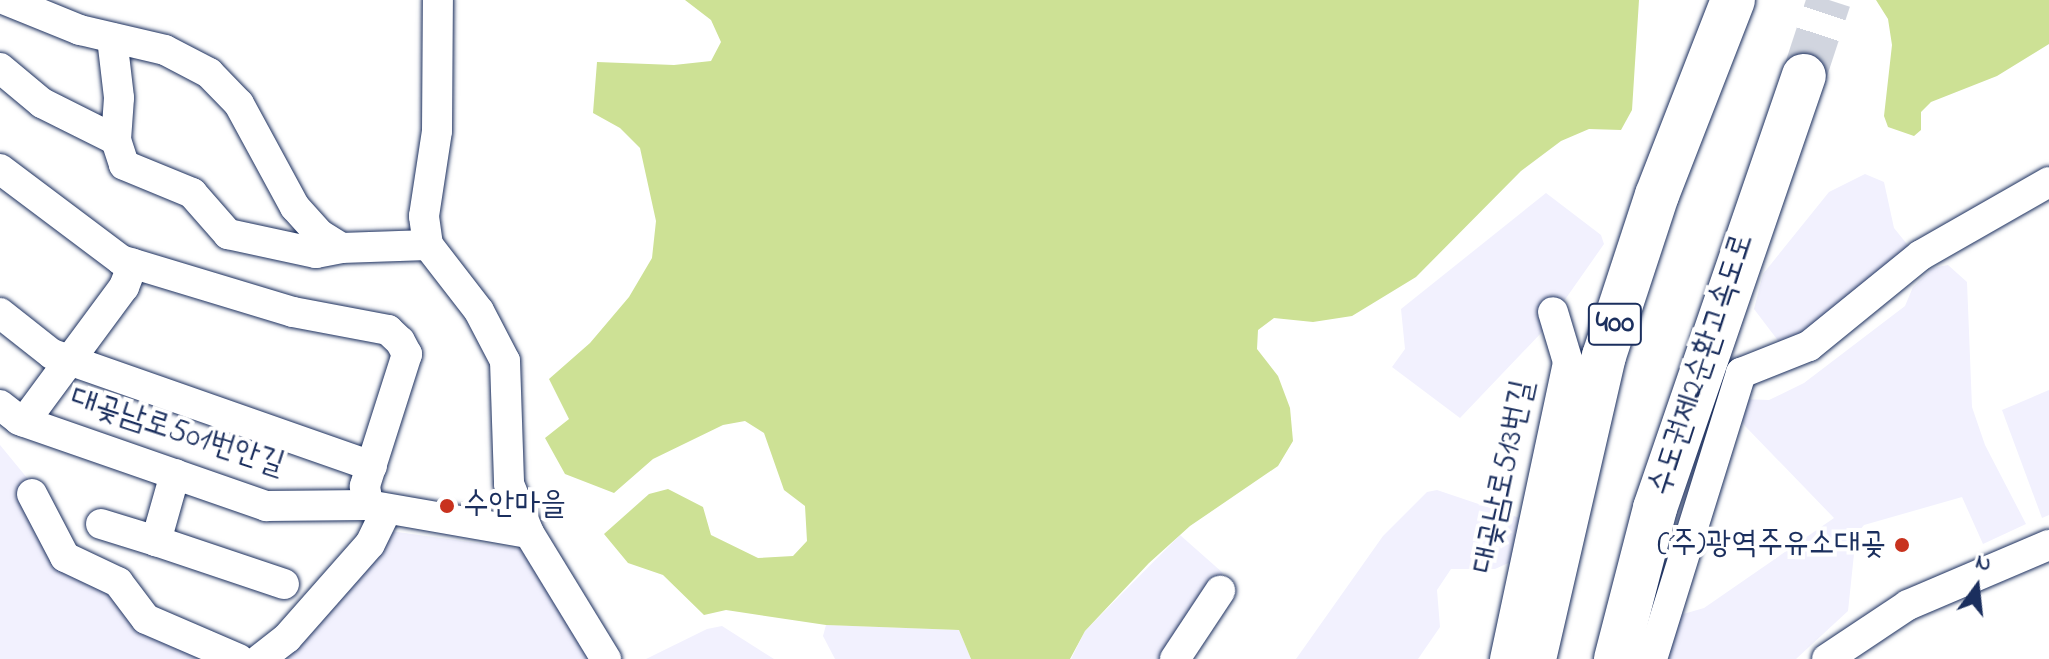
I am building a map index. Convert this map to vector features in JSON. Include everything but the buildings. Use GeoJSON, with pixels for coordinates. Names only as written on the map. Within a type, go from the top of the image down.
{"type":"FeatureCollection","features":[{"type":"Feature","properties":{"kind":"highway","name":"400"},"geometry":{"type":"LineString","coordinates":[[1534,659],[1604,356],[1657,195],[1733,0]]}},
{"type":"Feature","properties":{"kind":"highway","name":"수도권제2순환고속도로"},"geometry":{"type":"LineString","coordinates":[[1616,659],[1655,508],[1804,76]]}},
{"type":"Feature","properties":{"kind":"street"},"geometry":{"type":"LineString","coordinates":[[6,0],[112,38],[165,50],[227,88],[295,207],[319,234],[341,248]]}},
{"type":"Feature","properties":{"kind":"street"},"geometry":{"type":"LineString","coordinates":[[438,0],[437,131],[424,216],[428,245],[479,311],[505,361],[504,462],[529,533],[606,659]]}},
{"type":"Feature","properties":{"kind":"street"},"geometry":{"type":"LineString","coordinates":[[112,38],[119,98],[116,140],[124,165],[192,193],[220,228],[237,239],[316,253],[341,248],[428,245]]}},
{"type":"Feature","properties":{"kind":"street"},"geometry":{"type":"LineString","coordinates":[[0,68],[42,103],[116,140]]}},
{"type":"Feature","properties":{"kind":"street"},"geometry":{"type":"LineString","coordinates":[[0,169],[133,264],[293,312],[394,335],[407,354],[365,486],[378,507],[370,544],[287,638],[260,659]]}},
{"type":"Feature","properties":{"kind":"street"},"geometry":{"type":"LineString","coordinates":[[1652,659],[1741,373],[1809,346],[1921,255],[2049,182]]}},
{"type":"Feature","properties":{"kind":"street"},"geometry":{"type":"LineString","coordinates":[[12,414],[72,361],[124,287],[133,264]]}},
{"type":"Feature","properties":{"kind":"street","name":"대곶남로513번길"},"geometry":{"type":"LineString","coordinates":[[1505,659],[1568,362],[1553,312]]}},
{"type":"Feature","properties":{"kind":"street"},"geometry":{"type":"LineString","coordinates":[[0,313],[52,354],[372,466]]}},
{"type":"Feature","properties":{"kind":"street","name":"대곶남로501번안길"},"geometry":{"type":"LineString","coordinates":[[12,414],[266,506],[378,507],[529,533]]}},
{"type":"Feature","properties":{"kind":"street"},"geometry":{"type":"LineString","coordinates":[[156,541],[175,474]]}},
{"type":"Feature","properties":{"kind":"street"},"geometry":{"type":"LineString","coordinates":[[32,494],[65,557],[118,582],[146,619],[239,659]]}},
{"type":"Feature","properties":{"kind":"street"},"geometry":{"type":"LineString","coordinates":[[101,524],[284,584]]}},
{"type":"Feature","properties":{"kind":"street"},"geometry":{"type":"LineString","coordinates":[[1827,659],[1908,605],[2049,545]]}},
{"type":"Feature","properties":{"kind":"street"},"geometry":{"type":"LineString","coordinates":[[1175,659],[1220,591]]}},
{"type":"Feature","properties":{"kind":"shaded area"},"geometry":{"type":"Polygon","coordinates":[[[1865,174],[1884,182],[1894,228],[1915,254],[1786,351],[1754,309],[1763,274],[1829,192],[1865,174]]]}},
{"type":"Feature","properties":{"kind":"shaded area"},"geometry":{"type":"Polygon","coordinates":[[[1546,193],[1601,235],[1604,244],[1543,331],[1460,418],[1392,367],[1405,349],[1401,309],[1546,193]]]}},
{"type":"Feature","properties":{"kind":"shaded area"},"geometry":{"type":"Polygon","coordinates":[[[1948,265],[1967,282],[1972,407],[1985,445],[2026,524],[1983,544],[1962,497],[1864,525],[1856,535],[1848,611],[1796,659],[1661,659],[1673,617],[1704,608],[1834,518],[1745,426],[1739,416],[1743,399],[1769,400],[1804,383],[1905,306],[1913,287],[1933,268],[1948,265]]]}},
{"type":"Feature","properties":{"kind":"shaded area"},"geometry":{"type":"Polygon","coordinates":[[[2049,390],[2049,515],[2042,518],[2002,410],[2049,390]]]}},
{"type":"Feature","properties":{"kind":"shaded area"},"geometry":{"type":"Polygon","coordinates":[[[0,445],[37,490],[45,544],[214,659],[0,659],[0,445]]]}},
{"type":"Feature","properties":{"kind":"shaded area"},"geometry":{"type":"Polygon","coordinates":[[[1437,490],[1520,518],[1515,560],[1495,569],[1451,569],[1437,590],[1440,627],[1418,659],[1296,659],[1383,536],[1427,492],[1437,490]]]}},
{"type":"Feature","properties":{"kind":"shaded area"},"geometry":{"type":"Polygon","coordinates":[[[390,531],[521,549],[590,659],[277,659],[390,531]]]}},
{"type":"Feature","properties":{"kind":"shaded area"},"geometry":{"type":"Polygon","coordinates":[[[1180,535],[1223,573],[1162,659],[1071,659],[1085,631],[1180,535]]]}},
{"type":"Feature","properties":{"kind":"shaded area"},"geometry":{"type":"Polygon","coordinates":[[[826,625],[959,630],[971,659],[835,659],[823,636],[826,625]]]}},
{"type":"Feature","properties":{"kind":"shaded area"},"geometry":{"type":"Polygon","coordinates":[[[722,626],[774,659],[646,659],[707,629],[722,626]]]}},
{"type":"Feature","properties":{"kind":"green space"},"geometry":{"type":"Polygon","coordinates":[[[685,0],[1639,0],[1632,110],[1621,130],[1589,129],[1561,141],[1521,171],[1416,277],[1352,316],[1313,322],[1274,318],[1258,330],[1257,349],[1278,376],[1290,408],[1293,441],[1278,466],[1190,526],[1149,563],[1085,631],[1070,659],[971,659],[959,630],[826,625],[726,610],[704,615],[663,575],[628,563],[604,534],[649,494],[668,489],[703,507],[711,535],[758,558],[793,556],[807,541],[805,506],[784,490],[764,433],[745,421],[723,425],[653,459],[614,493],[565,474],[545,438],[569,419],[549,379],[590,343],[629,297],[652,258],[656,221],[640,148],[620,128],[593,113],[597,62],[674,65],[711,61],[721,42],[711,20],[685,0]]]}},
{"type":"Feature","properties":{"kind":"green space"},"geometry":{"type":"Polygon","coordinates":[[[1876,0],[2049,0],[2049,44],[1997,76],[1931,102],[1921,112],[1921,130],[1914,136],[1888,127],[1884,116],[1892,45],[1888,19],[1876,0]]]}},
{"type":"Feature","properties":{"kind":"tunnel"},"geometry":{"type":"LineString","coordinates":[[1804,76],[1829,0]]}},
{"type":"Feature","properties":{"kind":"place","name":"수안마을"},"geometry":{"type":"Point","coordinates":[447,506]}},
{"type":"Feature","properties":{"kind":"place","name":"(주)광역주유소대곶"},"geometry":{"type":"Point","coordinates":[1902,545]}}]}
